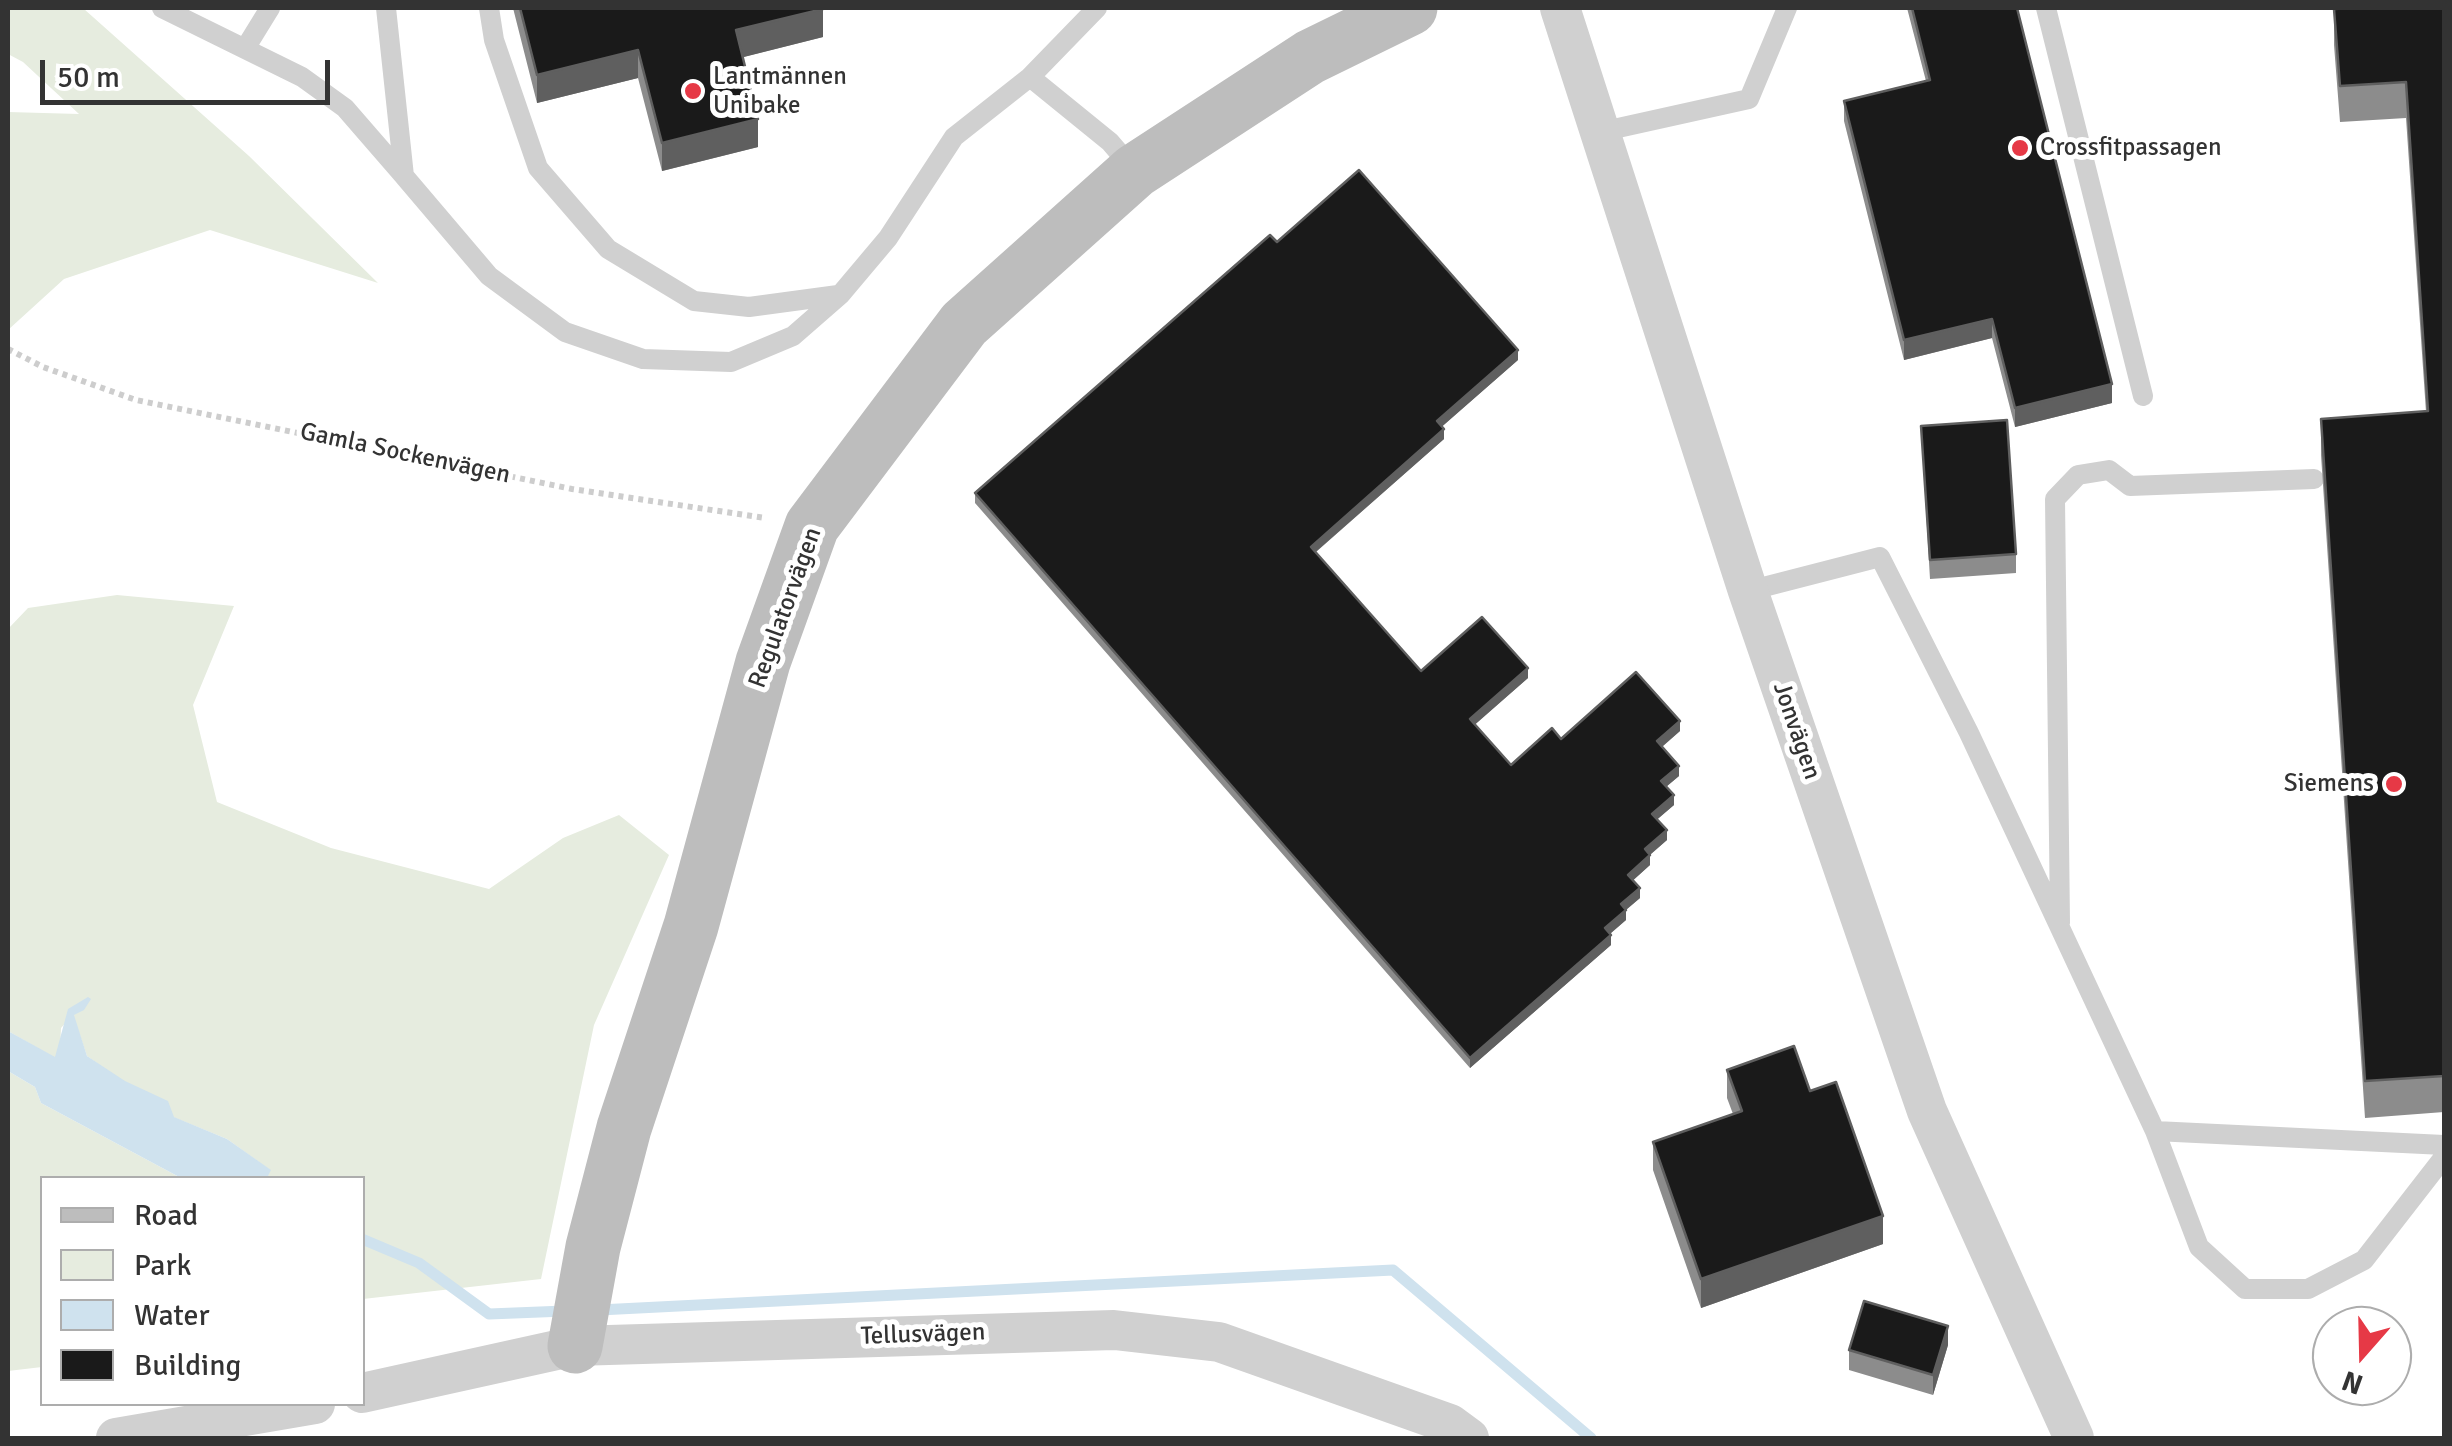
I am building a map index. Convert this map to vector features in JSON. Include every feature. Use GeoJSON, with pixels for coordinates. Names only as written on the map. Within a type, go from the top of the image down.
{"type":"FeatureCollection","features":[{"type":"Feature","properties":{"kind":"street","name":"Regulatorvägen"},"geometry":{"type":"LineString","coordinates":[[579,1323],[593,1246],[624,1128],[692,926],[763,662],[812,526],[964,324],[1135,171],[1310,57],[1410,8]]}},
{"type":"Feature","properties":{"kind":"street","name":"Jonvägen"},"geometry":{"type":"LineString","coordinates":[[1560,8],[1748,591],[1927,1111],[2074,1438]]}},
{"type":"Feature","properties":{"kind":"street","name":"Tellusvägen"},"geometry":{"type":"LineString","coordinates":[[365,1392],[579,1323],[1114,1330],[1219,1342],[1450,1424],[1469,1438]]}},
{"type":"Feature","properties":{"kind":"street"},"geometry":{"type":"LineString","coordinates":[[116,1438],[296,1417]]}},
{"type":"Feature","properties":{"kind":"lane"},"geometry":{"type":"LineString","coordinates":[[162,8],[302,77],[345,108],[489,276],[565,332],[643,359],[730,362],[793,336],[840,295],[888,238],[954,137],[1030,78],[1097,8]]}},
{"type":"Feature","properties":{"kind":"lane"},"geometry":{"type":"LineString","coordinates":[[246,47],[270,8]]}},
{"type":"Feature","properties":{"kind":"lane"},"geometry":{"type":"LineString","coordinates":[[386,8],[404,176]]}},
{"type":"Feature","properties":{"kind":"lane"},"geometry":{"type":"LineString","coordinates":[[489,8],[494,40],[538,168],[608,249],[694,301],[749,307],[840,295]]}},
{"type":"Feature","properties":{"kind":"lane"},"geometry":{"type":"LineString","coordinates":[[1600,132],[1750,100],[1787,8]]}},
{"type":"Feature","properties":{"kind":"lane"},"geometry":{"type":"LineString","coordinates":[[2046,8],[2143,396]]}},
{"type":"Feature","properties":{"kind":"lane"},"geometry":{"type":"LineString","coordinates":[[1030,78],[1110,142],[1135,171]]}},
{"type":"Feature","properties":{"kind":"lane"},"geometry":{"type":"LineString","coordinates":[[2060,930],[2055,498],[2078,475],[2109,470],[2130,486],[2314,479]]}},
{"type":"Feature","properties":{"kind":"lane"},"geometry":{"type":"LineString","coordinates":[[1748,591],[1880,557],[1969,733],[2155,1131],[2199,1247],[2245,1289],[2308,1289],[2364,1260],[2444,1157]]}},
{"type":"Feature","properties":{"kind":"lane"},"geometry":{"type":"LineString","coordinates":[[2155,1131],[2444,1145]]}},
{"type":"Feature","properties":{"kind":"path","name":"Gamla Sockenvägen"},"geometry":{"type":"LineString","coordinates":[[8,349],[43,368],[136,400],[572,489],[812,526]]}},
{"type":"Feature","properties":{"kind":"green space"},"geometry":{"type":"Polygon","coordinates":[[[8,8],[84,9],[249,156],[378,283],[210,230],[64,279],[8,330],[8,112],[79,114],[23,62],[8,54],[8,8]]]}},
{"type":"Feature","properties":{"kind":"green space"},"geometry":{"type":"Polygon","coordinates":[[[117,595],[234,606],[193,705],[217,802],[331,848],[489,889],[563,838],[619,815],[669,855],[594,1025],[541,1279],[365,1299],[365,1176],[268,1176],[270,1170],[227,1139],[173,1117],[87,1056],[73,1015],[88,998],[61,1028],[60,1050],[55,1058],[8,1031],[8,629],[28,608],[117,595]]]}},
{"type":"Feature","properties":{"kind":"green space"},"geometry":{"type":"Polygon","coordinates":[[[8,1071],[35,1087],[41,1103],[177,1176],[40,1176],[40,1367],[8,1371],[8,1071]]]}},
{"type":"Feature","properties":{"kind":"water"},"geometry":{"type":"Polygon","coordinates":[[[88,997],[91,999],[84,1010],[74,1015],[87,1056],[125,1081],[168,1101],[174,1117],[227,1139],[271,1170],[268,1176],[177,1176],[41,1103],[35,1087],[8,1071],[8,1031],[55,1057],[68,1009],[88,997]]]}},
{"type":"Feature","properties":{"kind":"building","name":"Lantmännen Unibake"},"geometry":{"type":"Polygon","coordinates":[[[520,8],[823,9],[736,30],[758,119],[662,143],[638,50],[537,75],[520,8]]]}},
{"type":"Feature","properties":{"kind":"building"},"geometry":{"type":"Polygon","coordinates":[[[1912,8],[2017,8],[2112,384],[2015,408],[1992,319],[1904,340],[1844,101],[1930,80],[1912,8]]]}},
{"type":"Feature","properties":{"kind":"building","name":"Siemens"},"geometry":{"type":"Polygon","coordinates":[[[2444,8],[2444,1076],[2365,1081],[2321,419],[2428,411],[2406,82],[2340,86],[2334,9],[2444,8]]]}},
{"type":"Feature","properties":{"kind":"building"},"geometry":{"type":"Polygon","coordinates":[[[1359,170],[1518,350],[1437,421],[1444,429],[1311,547],[1421,671],[1482,617],[1528,668],[1470,719],[1511,765],[1552,728],[1561,739],[1636,672],[1680,721],[1657,741],[1679,766],[1661,781],[1674,795],[1652,814],[1667,830],[1645,849],[1650,855],[1628,875],[1640,888],[1621,904],[1626,910],[1605,928],[1611,935],[1470,1058],[975,493],[1270,235],[1277,242],[1359,170]]]}},
{"type":"Feature","properties":{"kind":"building"},"geometry":{"type":"Polygon","coordinates":[[[2007,420],[2016,554],[1930,560],[1921,426],[2007,420]]]}},
{"type":"Feature","properties":{"kind":"building"},"geometry":{"type":"Polygon","coordinates":[[[1794,1046],[1810,1091],[1836,1082],[1883,1216],[1701,1279],[1653,1142],[1742,1111],[1727,1070],[1794,1046]]]}},
{"type":"Feature","properties":{"kind":"building"},"geometry":{"type":"Polygon","coordinates":[[[1864,1301],[1948,1326],[1933,1375],[1849,1350],[1864,1301]]]}},
{"type":"Feature","properties":{"kind":"waterway"},"geometry":{"type":"LineString","coordinates":[[365,1240],[419,1263],[489,1314],[565,1311]]}},
{"type":"Feature","properties":{"kind":"waterway"},"geometry":{"type":"LineString","coordinates":[[599,1310],[1393,1270],[1591,1438]]}},
{"type":"Feature","properties":{"kind":"place","name":"Lantmännen Unibake"},"geometry":{"type":"Point","coordinates":[693,91]}},
{"type":"Feature","properties":{"kind":"place","name":"Crossfitpassagen"},"geometry":{"type":"Point","coordinates":[2020,148]}},
{"type":"Feature","properties":{"kind":"place","name":"Siemens"},"geometry":{"type":"Point","coordinates":[2394,784]}}]}
